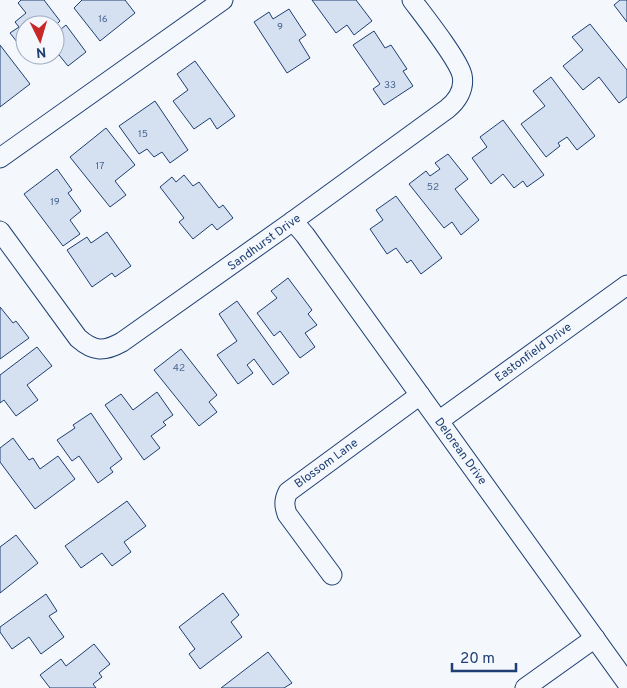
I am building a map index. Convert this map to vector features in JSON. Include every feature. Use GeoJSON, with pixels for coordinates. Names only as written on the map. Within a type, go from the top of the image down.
{"type":"FeatureCollection","features":[{"type":"Feature","properties":{"kind":"street"},"geometry":{"type":"LineString","coordinates":[[0,158],[222,0]]}},
{"type":"Feature","properties":{"kind":"street","name":"Sandhurst Drive"},"geometry":{"type":"LineString","coordinates":[[0,231],[78,338],[87,346],[99,349],[110,348],[122,342],[293,221],[457,100],[462,89],[462,76],[456,62],[412,0]]}},
{"type":"Feature","properties":{"kind":"street","name":"Delorean Drive"},"geometry":{"type":"LineString","coordinates":[[293,221],[440,420],[627,683]]}},
{"type":"Feature","properties":{"kind":"street","name":"Eastonfield Drive"},"geometry":{"type":"LineString","coordinates":[[440,420],[627,285]]}},
{"type":"Feature","properties":{"kind":"street","name":"Blossom Lane"},"geometry":{"type":"LineString","coordinates":[[332,575],[287,514],[284,506],[288,492],[420,395]]}},
{"type":"Feature","properties":{"kind":"street"},"geometry":{"type":"LineString","coordinates":[[525,688],[595,638]]}},
{"type":"Feature","properties":{"kind":"building"},"geometry":{"type":"Polygon","coordinates":[[[21,0],[44,0],[55,15],[24,15],[26,13],[18,3],[21,0]]]}},
{"type":"Feature","properties":{"kind":"building"},"geometry":{"type":"Polygon","coordinates":[[[82,0],[125,0],[135,13],[100,41],[74,8],[82,0]]]}},
{"type":"Feature","properties":{"kind":"building"},"geometry":{"type":"Polygon","coordinates":[[[312,0],[356,0],[372,21],[354,35],[347,25],[336,33],[312,0]]]}},
{"type":"Feature","properties":{"kind":"building"},"geometry":{"type":"Polygon","coordinates":[[[620,0],[627,0],[627,22],[614,5],[620,0]]]}},
{"type":"Feature","properties":{"kind":"building"},"geometry":{"type":"Polygon","coordinates":[[[289,9],[306,35],[299,40],[310,58],[287,73],[254,22],[269,12],[273,19],[289,9]]]}},
{"type":"Feature","properties":{"kind":"building"},"geometry":{"type":"Polygon","coordinates":[[[590,24],[627,70],[627,97],[619,103],[599,77],[583,90],[563,66],[583,50],[572,37],[590,24]]]}},
{"type":"Feature","properties":{"kind":"building"},"geometry":{"type":"Polygon","coordinates":[[[66,25],[86,52],[68,66],[65,62],[66,25]]]}},
{"type":"Feature","properties":{"kind":"building"},"geometry":{"type":"Polygon","coordinates":[[[15,30],[15,39],[10,33],[15,30]]]}},
{"type":"Feature","properties":{"kind":"building"},"geometry":{"type":"Polygon","coordinates":[[[374,31],[385,48],[391,45],[407,69],[403,71],[413,86],[384,105],[373,89],[380,84],[353,45],[374,31]]]}},
{"type":"Feature","properties":{"kind":"building"},"geometry":{"type":"Polygon","coordinates":[[[0,45],[30,84],[0,107],[0,45]]]}},
{"type":"Feature","properties":{"kind":"building"},"geometry":{"type":"Polygon","coordinates":[[[195,61],[235,116],[217,129],[210,118],[194,129],[173,101],[188,90],[177,74],[195,61]]]}},
{"type":"Feature","properties":{"kind":"building"},"geometry":{"type":"Polygon","coordinates":[[[551,77],[595,136],[577,150],[567,137],[558,143],[560,146],[546,157],[521,124],[545,106],[533,91],[551,77]]]}},
{"type":"Feature","properties":{"kind":"building"},"geometry":{"type":"Polygon","coordinates":[[[155,101],[188,150],[170,163],[162,152],[154,157],[147,149],[139,154],[119,126],[155,101]]]}},
{"type":"Feature","properties":{"kind":"building"},"geometry":{"type":"Polygon","coordinates":[[[503,120],[544,175],[527,187],[523,181],[514,188],[503,174],[491,184],[472,158],[487,147],[480,137],[503,120]]]}},
{"type":"Feature","properties":{"kind":"building"},"geometry":{"type":"Polygon","coordinates":[[[106,128],[135,165],[115,181],[126,195],[110,207],[70,157],[106,128]]]}},
{"type":"Feature","properties":{"kind":"building"},"geometry":{"type":"Polygon","coordinates":[[[448,154],[468,179],[455,189],[479,220],[461,235],[452,222],[444,228],[409,184],[426,171],[430,176],[440,169],[435,163],[448,154]]]}},
{"type":"Feature","properties":{"kind":"building"},"geometry":{"type":"Polygon","coordinates":[[[57,169],[72,190],[68,193],[81,211],[70,220],[80,234],[63,246],[24,194],[57,169]]]}},
{"type":"Feature","properties":{"kind":"building"},"geometry":{"type":"Polygon","coordinates":[[[184,175],[193,186],[199,182],[219,208],[223,205],[233,218],[217,230],[212,224],[193,239],[179,222],[184,218],[160,187],[172,177],[176,182],[184,175]]]}},
{"type":"Feature","properties":{"kind":"building"},"geometry":{"type":"Polygon","coordinates":[[[396,196],[442,258],[421,274],[411,260],[407,263],[396,248],[387,254],[370,229],[383,220],[376,210],[396,196]]]}},
{"type":"Feature","properties":{"kind":"building"},"geometry":{"type":"Polygon","coordinates":[[[107,232],[131,266],[115,277],[112,273],[92,287],[67,250],[87,237],[91,243],[107,232]]]}},
{"type":"Feature","properties":{"kind":"building"},"geometry":{"type":"Polygon","coordinates":[[[288,278],[312,310],[308,314],[317,325],[305,333],[315,347],[300,358],[280,331],[274,336],[257,313],[277,298],[271,291],[288,278]]]}},
{"type":"Feature","properties":{"kind":"building"},"geometry":{"type":"Polygon","coordinates":[[[237,301],[289,373],[273,385],[254,359],[247,365],[253,373],[238,384],[217,355],[237,341],[219,314],[237,301]]]}},
{"type":"Feature","properties":{"kind":"building"},"geometry":{"type":"Polygon","coordinates":[[[0,307],[13,323],[16,321],[29,338],[0,359],[0,307]]]}},
{"type":"Feature","properties":{"kind":"building"},"geometry":{"type":"Polygon","coordinates":[[[37,347],[52,366],[27,385],[38,400],[16,416],[4,400],[0,403],[0,375],[37,347]]]}},
{"type":"Feature","properties":{"kind":"building"},"geometry":{"type":"Polygon","coordinates":[[[181,349],[217,395],[209,402],[217,412],[199,426],[154,370],[181,349]]]}},
{"type":"Feature","properties":{"kind":"building"},"geometry":{"type":"Polygon","coordinates":[[[157,392],[173,415],[163,422],[166,425],[151,436],[160,448],[144,460],[105,405],[121,394],[133,410],[157,392]]]}},
{"type":"Feature","properties":{"kind":"building"},"geometry":{"type":"Polygon","coordinates":[[[91,413],[122,459],[110,468],[113,472],[98,483],[79,456],[72,461],[57,440],[75,428],[73,425],[91,413]]]}},
{"type":"Feature","properties":{"kind":"building"},"geometry":{"type":"Polygon","coordinates":[[[13,438],[29,460],[33,458],[40,469],[58,456],[75,479],[35,509],[0,462],[0,448],[13,438]]]}},
{"type":"Feature","properties":{"kind":"building"},"geometry":{"type":"Polygon","coordinates":[[[127,501],[146,526],[124,542],[131,552],[112,566],[102,553],[81,568],[65,546],[127,501]]]}},
{"type":"Feature","properties":{"kind":"building"},"geometry":{"type":"Polygon","coordinates":[[[16,535],[38,563],[0,593],[0,547],[16,535]]]}},
{"type":"Feature","properties":{"kind":"building"},"geometry":{"type":"Polygon","coordinates":[[[223,593],[239,615],[231,622],[242,637],[200,669],[189,654],[195,649],[179,627],[223,593]]]}},
{"type":"Feature","properties":{"kind":"building"},"geometry":{"type":"Polygon","coordinates":[[[46,594],[57,611],[49,616],[64,637],[41,654],[29,637],[12,649],[0,632],[0,627],[46,594]]]}},
{"type":"Feature","properties":{"kind":"building"},"geometry":{"type":"Polygon","coordinates":[[[94,644],[110,664],[99,673],[102,677],[93,684],[96,688],[50,688],[40,675],[61,659],[66,666],[94,644]]]}},
{"type":"Feature","properties":{"kind":"building"},"geometry":{"type":"Polygon","coordinates":[[[268,652],[292,683],[284,688],[221,688],[268,652]]]}}]}
